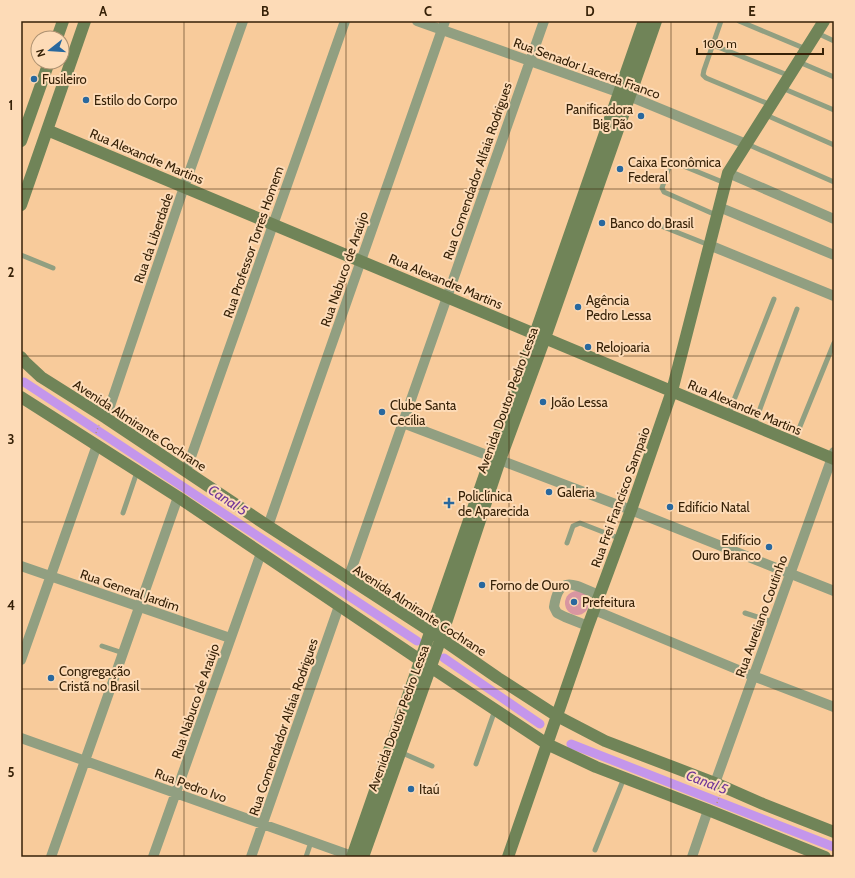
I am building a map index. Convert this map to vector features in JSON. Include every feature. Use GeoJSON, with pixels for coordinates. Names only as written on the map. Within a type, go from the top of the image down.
{"type":"FeatureCollection","features":[{"type":"Feature","properties":{"kind":"main road"},"geometry":{"type":"LineString","coordinates":[[21,205],[85,21]]}},
{"type":"Feature","properties":{"kind":"main road","name":"Avenida Doutor Pedro Lessa"},"geometry":{"type":"LineString","coordinates":[[352,857],[430,631],[496,458],[540,336],[624,95],[644,21]]}},
{"type":"Feature","properties":{"kind":"main road","name":"Avenida Doutor Pedro Lessa"},"geometry":{"type":"LineString","coordinates":[[624,95],[656,21]]}},
{"type":"Feature","properties":{"kind":"main road","name":"Rua Frei Francisco Sampaio"},"geometry":{"type":"LineString","coordinates":[[508,857],[588,626],[621,539],[672,391],[727,178],[746,144],[824,21]]}},
{"type":"Feature","properties":{"kind":"main road"},"geometry":{"type":"LineString","coordinates":[[21,141],[24,121],[45,70]]}},
{"type":"Feature","properties":{"kind":"main road","name":"Rua Alexandre Martins"},"geometry":{"type":"LineString","coordinates":[[47,130],[754,426],[833,457]]}},
{"type":"Feature","properties":{"kind":"main road","name":"Avenida Almirante Cochrane"},"geometry":{"type":"LineString","coordinates":[[21,357],[41,377],[103,421],[186,471],[348,579],[441,638],[556,719],[604,741],[715,783],[834,832]]}},
{"type":"Feature","properties":{"kind":"main road"},"geometry":{"type":"LineString","coordinates":[[21,397],[96,441],[138,471],[420,660],[548,742],[596,767],[825,857]]}},
{"type":"Feature","properties":{"kind":"main road","name":"Avenida Doutor Pedro Lessa"},"geometry":{"type":"LineString","coordinates":[[363,857],[441,638],[496,458]]}},
{"type":"Feature","properties":{"kind":"street","name":"Rua da Liberdade"},"geometry":{"type":"LineString","coordinates":[[103,421],[243,21]]}},
{"type":"Feature","properties":{"kind":"street","name":"Rua Professor Torres Homem"},"geometry":{"type":"LineString","coordinates":[[186,471],[344,21]]}},
{"type":"Feature","properties":{"kind":"street","name":"Rua Senador Lacerda Franco"},"geometry":{"type":"LineString","coordinates":[[417,21],[444,25],[529,62],[624,95],[746,144]]}},
{"type":"Feature","properties":{"kind":"street","name":"Rua Comendador Alfaia Rodrigues"},"geometry":{"type":"LineString","coordinates":[[348,579],[544,21]]}},
{"type":"Feature","properties":{"kind":"street","name":"Rua Nabuco de Araújo"},"geometry":{"type":"LineString","coordinates":[[268,526],[444,25]]}},
{"type":"Feature","properties":{"kind":"street"},"geometry":{"type":"LineString","coordinates":[[727,178],[834,218]]}},
{"type":"Feature","properties":{"kind":"street"},"geometry":{"type":"LineString","coordinates":[[718,211],[834,255]]}},
{"type":"Feature","properties":{"kind":"street"},"geometry":{"type":"LineString","coordinates":[[709,245],[834,296]]}},
{"type":"Feature","properties":{"kind":"street"},"geometry":{"type":"LineString","coordinates":[[403,424],[631,510],[834,591]]}},
{"type":"Feature","properties":{"kind":"street"},"geometry":{"type":"LineString","coordinates":[[21,660],[96,441]]}},
{"type":"Feature","properties":{"kind":"street","name":"Rua Aureliano Coutinho"},"geometry":{"type":"LineString","coordinates":[[715,783],[833,457]]}},
{"type":"Feature","properties":{"kind":"street"},"geometry":{"type":"LineString","coordinates":[[51,857],[178,497]]}},
{"type":"Feature","properties":{"kind":"street","name":"Rua Nabuco de Araújo"},"geometry":{"type":"LineString","coordinates":[[153,857],[261,553]]}},
{"type":"Feature","properties":{"kind":"street","name":"Rua General Jardim"},"geometry":{"type":"LineString","coordinates":[[21,566],[230,638]]}},
{"type":"Feature","properties":{"kind":"street"},"geometry":{"type":"LineString","coordinates":[[588,626],[565,618],[557,613],[554,607],[555,599],[562,585],[568,584],[599,595]]}},
{"type":"Feature","properties":{"kind":"street","name":"Rua Comendador Alfaia Rodrigues"},"geometry":{"type":"LineString","coordinates":[[251,857],[339,606]]}},
{"type":"Feature","properties":{"kind":"street"},"geometry":{"type":"LineString","coordinates":[[594,610],[753,676],[834,707]]}},
{"type":"Feature","properties":{"kind":"street","name":"Rua Pedro Ivo"},"geometry":{"type":"LineString","coordinates":[[21,738],[352,857]]}},
{"type":"Feature","properties":{"kind":"street"},"geometry":{"type":"LineString","coordinates":[[692,857],[708,810]]}},
{"type":"Feature","properties":{"kind":"lane"},"geometry":{"type":"LineString","coordinates":[[721,21],[703,75],[706,78],[834,145]]}},
{"type":"Feature","properties":{"kind":"lane"},"geometry":{"type":"LineString","coordinates":[[739,21],[806,50]]}},
{"type":"Feature","properties":{"kind":"lane"},"geometry":{"type":"LineString","coordinates":[[816,33],[834,41]]}},
{"type":"Feature","properties":{"kind":"lane"},"geometry":{"type":"LineString","coordinates":[[712,45],[790,76]]}},
{"type":"Feature","properties":{"kind":"lane"},"geometry":{"type":"LineString","coordinates":[[798,62],[834,76]]}},
{"type":"Feature","properties":{"kind":"lane"},"geometry":{"type":"LineString","coordinates":[[782,88],[834,110]]}},
{"type":"Feature","properties":{"kind":"lane"},"geometry":{"type":"LineString","coordinates":[[746,144],[834,182]]}},
{"type":"Feature","properties":{"kind":"lane"},"geometry":{"type":"LineString","coordinates":[[718,211],[664,192],[662,188],[670,164],[676,163],[727,178]]}},
{"type":"Feature","properties":{"kind":"lane"},"geometry":{"type":"LineString","coordinates":[[651,222],[709,245]]}},
{"type":"Feature","properties":{"kind":"lane"},"geometry":{"type":"LineString","coordinates":[[21,255],[53,268]]}},
{"type":"Feature","properties":{"kind":"lane"},"geometry":{"type":"LineString","coordinates":[[728,415],[774,299]]}},
{"type":"Feature","properties":{"kind":"lane"},"geometry":{"type":"LineString","coordinates":[[754,426],[797,310]]}},
{"type":"Feature","properties":{"kind":"lane"},"geometry":{"type":"LineString","coordinates":[[794,442],[834,343]]}},
{"type":"Feature","properties":{"kind":"lane"},"geometry":{"type":"LineString","coordinates":[[123,513],[138,471]]}},
{"type":"Feature","properties":{"kind":"lane"},"geometry":{"type":"LineString","coordinates":[[567,543],[573,526],[580,523],[621,539]]}},
{"type":"Feature","properties":{"kind":"lane"},"geometry":{"type":"LineString","coordinates":[[744,613],[773,622]]}},
{"type":"Feature","properties":{"kind":"lane"},"geometry":{"type":"LineString","coordinates":[[102,646],[123,653]]}},
{"type":"Feature","properties":{"kind":"lane"},"geometry":{"type":"LineString","coordinates":[[476,764],[496,709]]}},
{"type":"Feature","properties":{"kind":"lane"},"geometry":{"type":"LineString","coordinates":[[400,752],[432,766]]}},
{"type":"Feature","properties":{"kind":"lane"},"geometry":{"type":"LineString","coordinates":[[595,850],[624,778]]}},
{"type":"Feature","properties":{"kind":"lane"},"geometry":{"type":"LineString","coordinates":[[306,857],[311,842]]}},
{"type":"Feature","properties":{"kind":"path"},"geometry":{"type":"LineString","coordinates":[[96,441],[103,421]]}},
{"type":"Feature","properties":{"kind":"shaded area"},"geometry":{"type":"Polygon","coordinates":[[[577,591],[585,595],[589,603],[585,611],[577,615],[569,611],[565,603],[569,595],[577,591]]]}},
{"type":"Feature","properties":{"kind":"waterway","name":"Canal 5"},"geometry":{"type":"LineString","coordinates":[[24,382],[417,641]]}},
{"type":"Feature","properties":{"kind":"waterway","name":"Canal 5"},"geometry":{"type":"LineString","coordinates":[[444,658],[540,724]]}},
{"type":"Feature","properties":{"kind":"waterway","name":"Canal 5"},"geometry":{"type":"LineString","coordinates":[[571,744],[834,847]]}},
{"type":"Feature","properties":{"kind":"place","name":"Fusileiro"},"geometry":{"type":"Point","coordinates":[34,79]}},
{"type":"Feature","properties":{"kind":"place","name":"Estilo do Corpo"},"geometry":{"type":"Point","coordinates":[86,100]}},
{"type":"Feature","properties":{"kind":"place","name":"Panificadora Big Pão"},"geometry":{"type":"Point","coordinates":[641,116]}},
{"type":"Feature","properties":{"kind":"place","name":"Caixa Econômica Federal"},"geometry":{"type":"Point","coordinates":[620,169]}},
{"type":"Feature","properties":{"kind":"place","name":"Banco do Brasil"},"geometry":{"type":"Point","coordinates":[602,223]}},
{"type":"Feature","properties":{"kind":"place","name":"Agência Pedro Lessa"},"geometry":{"type":"Point","coordinates":[578,307]}},
{"type":"Feature","properties":{"kind":"place","name":"Relojoaria"},"geometry":{"type":"Point","coordinates":[588,347]}},
{"type":"Feature","properties":{"kind":"place","name":"João Lessa"},"geometry":{"type":"Point","coordinates":[543,402]}},
{"type":"Feature","properties":{"kind":"place","name":"Clube Santa Cecília"},"geometry":{"type":"Point","coordinates":[382,412]}},
{"type":"Feature","properties":{"kind":"place","name":"Galeria"},"geometry":{"type":"Point","coordinates":[549,492]}},
{"type":"Feature","properties":{"kind":"place","name":"Policlínica de Aparecida"},"geometry":{"type":"Point","coordinates":[449,503]}},
{"type":"Feature","properties":{"kind":"place","name":"Edifício Natal"},"geometry":{"type":"Point","coordinates":[670,507]}},
{"type":"Feature","properties":{"kind":"place","name":"Edifício Ouro Branco"},"geometry":{"type":"Point","coordinates":[769,547]}},
{"type":"Feature","properties":{"kind":"place","name":"Forno de Ouro"},"geometry":{"type":"Point","coordinates":[482,585]}},
{"type":"Feature","properties":{"kind":"place","name":"Prefeitura"},"geometry":{"type":"Point","coordinates":[574,602]}},
{"type":"Feature","properties":{"kind":"place","name":"Congregação Cristã no Brasil"},"geometry":{"type":"Point","coordinates":[51,678]}},
{"type":"Feature","properties":{"kind":"place","name":"Itaú"},"geometry":{"type":"Point","coordinates":[411,789]}}]}
